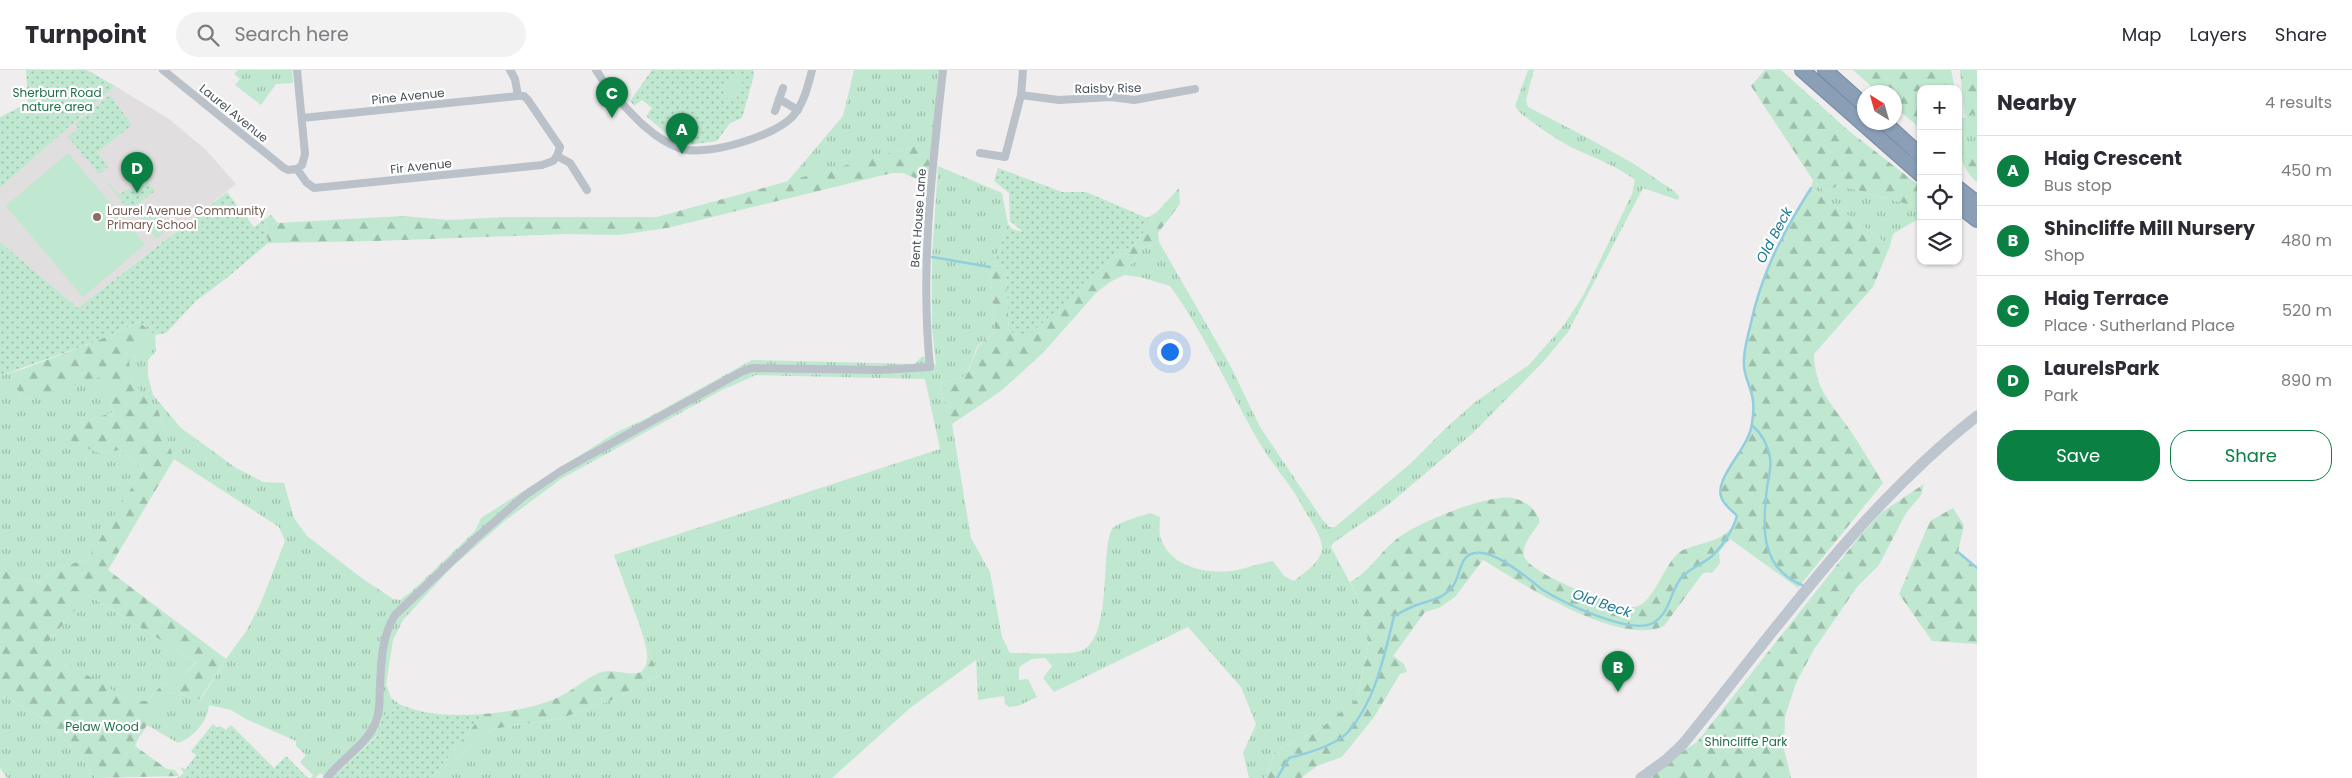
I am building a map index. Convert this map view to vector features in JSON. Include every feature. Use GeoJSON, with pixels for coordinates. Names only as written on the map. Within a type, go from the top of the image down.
{"type":"FeatureCollection","features":[{"type":"Feature","properties":{"kind":"highway"},"geometry":{"type":"LineString","coordinates":[[1802,70],[1917,171]]}},
{"type":"Feature","properties":{"kind":"highway"},"geometry":{"type":"LineString","coordinates":[[1825,70],[1857,99]]}},
{"type":"Feature","properties":{"kind":"highway"},"geometry":{"type":"LineString","coordinates":[[1893,130],[1917,152]]}},
{"type":"Feature","properties":{"kind":"highway"},"geometry":{"type":"LineString","coordinates":[[1962,191],[1977,203]]}},
{"type":"Feature","properties":{"kind":"highway"},"geometry":{"type":"LineString","coordinates":[[1962,208],[1977,220]]}},
{"type":"Feature","properties":{"kind":"main road"},"geometry":{"type":"LineString","coordinates":[[1641,778],[1666,760],[1683,744],[1802,595],[1886,498],[1977,416]]}},
{"type":"Feature","properties":{"kind":"street","name":"Laurel Avenue"},"geometry":{"type":"LineString","coordinates":[[163,70],[284,168],[295,169]]}},
{"type":"Feature","properties":{"kind":"street"},"geometry":{"type":"LineString","coordinates":[[295,169],[302,165],[305,154],[297,70]]}},
{"type":"Feature","properties":{"kind":"street"},"geometry":{"type":"LineString","coordinates":[[510,70],[515,79],[518,96],[524,96],[528,100],[560,147],[557,156],[570,163],[587,190]]}},
{"type":"Feature","properties":{"kind":"street"},"geometry":{"type":"LineString","coordinates":[[596,70],[608,87],[662,141],[681,150],[694,152],[740,143],[764,135],[787,122],[796,113],[804,98],[812,70]]}},
{"type":"Feature","properties":{"kind":"street","name":"Bent House Lane"},"geometry":{"type":"LineString","coordinates":[[327,778],[362,743],[376,722],[380,706],[383,651],[386,633],[395,615],[524,496],[561,471],[741,372],[752,368],[880,370],[930,368],[927,335],[926,274],[931,185],[943,70]]}},
{"type":"Feature","properties":{"kind":"street"},"geometry":{"type":"LineString","coordinates":[[980,153],[1005,157],[1021,95],[1024,70]]}},
{"type":"Feature","properties":{"kind":"street"},"geometry":{"type":"LineString","coordinates":[[775,110],[783,88]]}},
{"type":"Feature","properties":{"kind":"street","name":"Raisby Rise"},"geometry":{"type":"LineString","coordinates":[[1021,95],[1059,100],[1111,97],[1134,100],[1195,89]]}},
{"type":"Feature","properties":{"kind":"street","name":"Pine Avenue"},"geometry":{"type":"LineString","coordinates":[[302,118],[518,96]]}},
{"type":"Feature","properties":{"kind":"street"},"geometry":{"type":"LineString","coordinates":[[779,99],[796,113]]}},
{"type":"Feature","properties":{"kind":"street","name":"Fir Avenue"},"geometry":{"type":"LineString","coordinates":[[295,169],[310,187],[319,188],[542,165],[553,161],[557,156]]}},
{"type":"Feature","properties":{"kind":"shaded area","name":"Laurel Avenue Community Primary School"},"geometry":{"type":"Polygon","coordinates":[[[115,86],[169,119],[206,150],[236,184],[78,308],[0,242],[0,188],[115,86]]]}},
{"type":"Feature","properties":{"kind":"green space","name":"Sherburn Road nature area"},"geometry":{"type":"Polygon","coordinates":[[[26,70],[87,70],[115,86],[0,188],[0,117],[28,103],[26,70]]]}},
{"type":"Feature","properties":{"kind":"green space"},"geometry":{"type":"Polygon","coordinates":[[[238,70],[292,70],[293,83],[276,84],[261,105],[235,85],[240,79],[234,74],[238,70]]]}},
{"type":"Feature","properties":{"kind":"green space"},"geometry":{"type":"Polygon","coordinates":[[[652,70],[753,70],[754,75],[742,118],[730,123],[717,141],[688,145],[672,138],[646,116],[652,108],[642,100],[634,106],[630,101],[652,70]]]}},
{"type":"Feature","properties":{"kind":"green space"},"geometry":{"type":"Polygon","coordinates":[[[854,70],[939,70],[931,147],[912,147],[787,182],[843,116],[854,70]]]}},
{"type":"Feature","properties":{"kind":"green space"},"geometry":{"type":"Polygon","coordinates":[[[1528,70],[1534,70],[1526,100],[1528,107],[1634,164],[1674,191],[1679,196],[1678,200],[1643,188],[1568,332],[1543,362],[1473,433],[1388,505],[1333,543],[1331,547],[1358,598],[1369,641],[1357,699],[1320,729],[1275,751],[1265,778],[1249,778],[1243,753],[1256,724],[1241,687],[1188,627],[1054,692],[1043,678],[1052,666],[1045,658],[1032,659],[1019,667],[1019,680],[1028,679],[1037,697],[1018,706],[1009,707],[1005,704],[1004,696],[978,700],[976,660],[910,708],[832,778],[431,778],[493,729],[562,718],[617,698],[658,676],[614,555],[940,449],[925,379],[756,375],[722,390],[561,479],[506,520],[451,568],[403,620],[393,640],[386,684],[391,698],[399,704],[389,715],[381,718],[377,735],[333,778],[327,778],[320,773],[316,778],[311,778],[313,775],[300,762],[306,755],[296,746],[296,741],[246,719],[231,710],[209,705],[206,717],[199,728],[184,741],[178,743],[147,725],[161,699],[168,692],[201,699],[247,630],[260,605],[285,541],[279,527],[174,459],[158,410],[132,383],[129,361],[155,335],[156,351],[148,360],[148,376],[153,395],[181,428],[236,468],[263,482],[284,483],[294,518],[307,536],[363,579],[393,599],[400,600],[412,591],[475,531],[481,518],[615,433],[647,418],[752,360],[914,364],[923,356],[936,365],[932,328],[932,257],[938,166],[1002,193],[1008,224],[994,265],[990,267],[995,332],[978,345],[966,376],[940,383],[947,413],[952,424],[971,538],[990,572],[1002,637],[1010,653],[1058,654],[1077,652],[1083,650],[1093,641],[1099,626],[1110,535],[1114,527],[1150,513],[1160,517],[1160,536],[1164,546],[1171,555],[1188,566],[1221,572],[1273,561],[1284,576],[1294,581],[1312,566],[1319,557],[1322,547],[1316,530],[1295,494],[1259,442],[1206,343],[1170,286],[1140,277],[1124,275],[1141,249],[1159,242],[1230,365],[1260,427],[1322,519],[1329,527],[1335,527],[1411,463],[1475,402],[1529,365],[1563,326],[1583,296],[1632,194],[1635,180],[1614,167],[1562,142],[1519,112],[1515,106],[1528,70]]]}},
{"type":"Feature","properties":{"kind":"green space"},"geometry":{"type":"Polygon","coordinates":[[[1765,70],[1781,70],[1849,131],[1917,184],[1917,207],[1839,185],[1825,192],[1813,180],[1751,86],[1765,70]]]}},
{"type":"Feature","properties":{"kind":"green space"},"geometry":{"type":"Polygon","coordinates":[[[1853,70],[1951,70],[1954,85],[1917,85],[1917,126],[1902,113],[1902,85],[1870,85],[1853,70]]]}},
{"type":"Feature","properties":{"kind":"green space"},"geometry":{"type":"Polygon","coordinates":[[[1960,70],[1977,70],[1977,113],[1965,117],[1962,85],[1960,70]]]}},
{"type":"Feature","properties":{"kind":"green space"},"geometry":{"type":"Polygon","coordinates":[[[730,74],[744,78],[736,101],[722,97],[730,74]]]}},
{"type":"Feature","properties":{"kind":"green space"},"geometry":{"type":"Polygon","coordinates":[[[110,95],[132,125],[97,152],[108,167],[99,174],[68,137],[78,129],[75,124],[110,95]]]}},
{"type":"Feature","properties":{"kind":"green space"},"geometry":{"type":"Polygon","coordinates":[[[1977,113],[1977,165],[1967,150],[1962,119],[1977,113]]]}},
{"type":"Feature","properties":{"kind":"green space"},"geometry":{"type":"Polygon","coordinates":[[[1962,126],[1967,150],[1977,165],[1977,182],[1964,166],[1962,160],[1962,126]]]}},
{"type":"Feature","properties":{"kind":"green space"},"geometry":{"type":"Polygon","coordinates":[[[912,147],[931,147],[927,183],[903,173],[892,173],[667,228],[619,235],[566,234],[268,243],[265,219],[271,215],[278,223],[402,216],[449,220],[507,217],[657,217],[912,147]]]}},
{"type":"Feature","properties":{"kind":"green space"},"geometry":{"type":"Polygon","coordinates":[[[68,153],[145,244],[83,297],[6,206],[68,153]]]}},
{"type":"Feature","properties":{"kind":"green space"},"geometry":{"type":"Polygon","coordinates":[[[998,168],[1062,192],[1086,192],[1147,218],[1157,212],[1136,243],[1116,256],[1029,335],[1009,332],[1006,268],[994,265],[1008,224],[1012,229],[1023,232],[1010,221],[1009,193],[994,181],[998,168]]]}},
{"type":"Feature","properties":{"kind":"green space"},"geometry":{"type":"Polygon","coordinates":[[[145,179],[155,191],[129,211],[108,184],[119,195],[129,188],[132,191],[145,179]]]}},
{"type":"Feature","properties":{"kind":"green space"},"geometry":{"type":"Polygon","coordinates":[[[1813,180],[1825,192],[1839,185],[1917,207],[1917,219],[1893,234],[1890,246],[1811,188],[1813,180]]]}},
{"type":"Feature","properties":{"kind":"green space"},"geometry":{"type":"Polygon","coordinates":[[[1179,188],[1180,204],[1158,233],[1159,242],[1141,249],[1124,275],[1110,282],[1096,293],[1043,353],[1001,391],[952,424],[947,413],[940,383],[966,376],[979,345],[995,332],[990,267],[994,265],[1006,268],[1009,331],[1082,285],[1116,256],[1136,243],[1157,212],[1179,188]]]}},
{"type":"Feature","properties":{"kind":"green space"},"geometry":{"type":"Polygon","coordinates":[[[1811,188],[1890,246],[1873,287],[1814,354],[1817,376],[1824,393],[1883,483],[1798,588],[1730,539],[1719,552],[1720,563],[1713,572],[1703,573],[1664,626],[1645,630],[1622,628],[1598,621],[1572,610],[1483,560],[1455,597],[1439,608],[1425,612],[1393,656],[1404,664],[1407,672],[1400,674],[1374,717],[1342,757],[1317,766],[1301,778],[1265,778],[1275,751],[1320,729],[1357,699],[1369,641],[1358,598],[1350,582],[1364,572],[1398,538],[1421,524],[1487,500],[1501,498],[1518,499],[1534,510],[1540,522],[1524,547],[1524,556],[1529,563],[1541,572],[1575,589],[1611,602],[1635,607],[1642,604],[1648,598],[1677,554],[1722,536],[1729,531],[1734,525],[1737,516],[1722,499],[1720,491],[1726,473],[1749,434],[1753,415],[1752,397],[1744,370],[1744,355],[1747,341],[1766,272],[1782,238],[1811,188]]]}},
{"type":"Feature","properties":{"kind":"green space"},"geometry":{"type":"Polygon","coordinates":[[[227,192],[254,227],[265,219],[268,243],[196,301],[166,333],[155,335],[139,322],[94,342],[0,376],[0,242],[78,308],[227,192]]]}},
{"type":"Feature","properties":{"kind":"green space"},"geometry":{"type":"Polygon","coordinates":[[[151,205],[170,227],[157,239],[138,216],[151,205]]]}},
{"type":"Feature","properties":{"kind":"green space","name":"Pelaw Wood"},"geometry":{"type":"Polygon","coordinates":[[[139,322],[155,335],[129,361],[132,382],[158,410],[174,459],[108,570],[226,659],[200,699],[168,692],[135,746],[167,769],[175,770],[179,776],[95,778],[80,755],[42,718],[0,694],[0,565],[12,577],[39,583],[57,567],[87,560],[143,469],[120,450],[98,453],[69,440],[81,423],[113,412],[104,376],[21,401],[18,389],[23,369],[94,342],[139,322]],[[88,595],[49,641],[47,658],[70,665],[131,701],[147,701],[162,685],[182,676],[196,662],[88,595]]]}},
{"type":"Feature","properties":{"kind":"green space"},"geometry":{"type":"Polygon","coordinates":[[[23,369],[18,389],[21,401],[104,375],[113,412],[81,423],[98,453],[120,450],[143,469],[87,560],[57,567],[39,583],[12,577],[0,566],[0,376],[23,369]]]}},
{"type":"Feature","properties":{"kind":"green space","name":"Shincliffe Park"},"geometry":{"type":"Polygon","coordinates":[[[1924,484],[1921,495],[1906,513],[1879,565],[1857,587],[1813,651],[1796,683],[1785,716],[1784,749],[1791,778],[1643,778],[1697,742],[1859,537],[1882,512],[1924,484]]]}},
{"type":"Feature","properties":{"kind":"green space"},"geometry":{"type":"Polygon","coordinates":[[[1953,508],[1964,525],[1958,552],[1977,568],[1977,644],[1932,641],[1899,594],[1930,521],[1953,508]]]}},
{"type":"Feature","properties":{"kind":"green space"},"geometry":{"type":"Polygon","coordinates":[[[88,595],[196,662],[182,676],[162,685],[147,701],[131,701],[46,658],[49,641],[88,595]]]}},
{"type":"Feature","properties":{"kind":"green space"},"geometry":{"type":"Polygon","coordinates":[[[641,629],[658,676],[617,698],[562,718],[493,729],[431,778],[483,714],[522,709],[550,701],[599,673],[610,671],[635,673],[643,670],[646,666],[647,655],[641,629]]]}},
{"type":"Feature","properties":{"kind":"green space"},"geometry":{"type":"Polygon","coordinates":[[[0,694],[42,718],[80,755],[95,778],[7,778],[0,768],[0,694]]]}},
{"type":"Feature","properties":{"kind":"green space"},"geometry":{"type":"Polygon","coordinates":[[[399,704],[430,713],[483,714],[431,778],[333,778],[377,736],[376,733],[383,715],[390,714],[399,704]]]}},
{"type":"Feature","properties":{"kind":"green space"},"geometry":{"type":"Polygon","coordinates":[[[213,724],[217,728],[220,726],[226,730],[231,725],[274,768],[286,756],[308,778],[177,778],[184,773],[180,767],[186,769],[196,755],[191,751],[213,724]]]}},
{"type":"Feature","properties":{"kind":"waterway","name":"Old Beck"},"geometry":{"type":"LineString","coordinates":[[1277,778],[1289,758],[1328,745],[1348,732],[1366,706],[1378,677],[1394,616],[1449,591],[1456,582],[1463,561],[1470,555],[1475,553],[1492,555],[1520,572],[1543,590],[1597,616],[1629,625],[1643,626],[1653,623],[1664,613],[1678,582],[1686,573],[1715,553],[1727,538],[1737,516],[1723,501],[1720,491],[1726,473],[1745,443],[1752,424],[1753,401],[1744,365],[1747,341],[1766,272],[1782,238],[1811,188]]}},
{"type":"Feature","properties":{"kind":"waterway"},"geometry":{"type":"LineString","coordinates":[[932,257],[990,267]]}},
{"type":"Feature","properties":{"kind":"waterway"},"geometry":{"type":"LineString","coordinates":[[1752,425],[1759,432],[1768,448],[1770,462],[1764,518],[1767,546],[1779,569],[1790,579],[1804,586]]}},
{"type":"Feature","properties":{"kind":"waterway"},"geometry":{"type":"LineString","coordinates":[[1958,552],[1977,568]]}},
{"type":"Feature","properties":{"kind":"place","name":"Haig Terrace"},"geometry":{"type":"Point","coordinates":[612,118]}},
{"type":"Feature","properties":{"kind":"place","name":"Haig Crescent"},"geometry":{"type":"Point","coordinates":[682,154]}},
{"type":"Feature","properties":{"kind":"place","name":"LaurelsPark"},"geometry":{"type":"Point","coordinates":[137,193]}},
{"type":"Feature","properties":{"kind":"place","name":"Laurel Avenue Community Primary School"},"geometry":{"type":"Point","coordinates":[97,217]}},
{"type":"Feature","properties":{"kind":"place","name":"Shincliffe Mill Nursery"},"geometry":{"type":"Point","coordinates":[1618,692]}}]}
